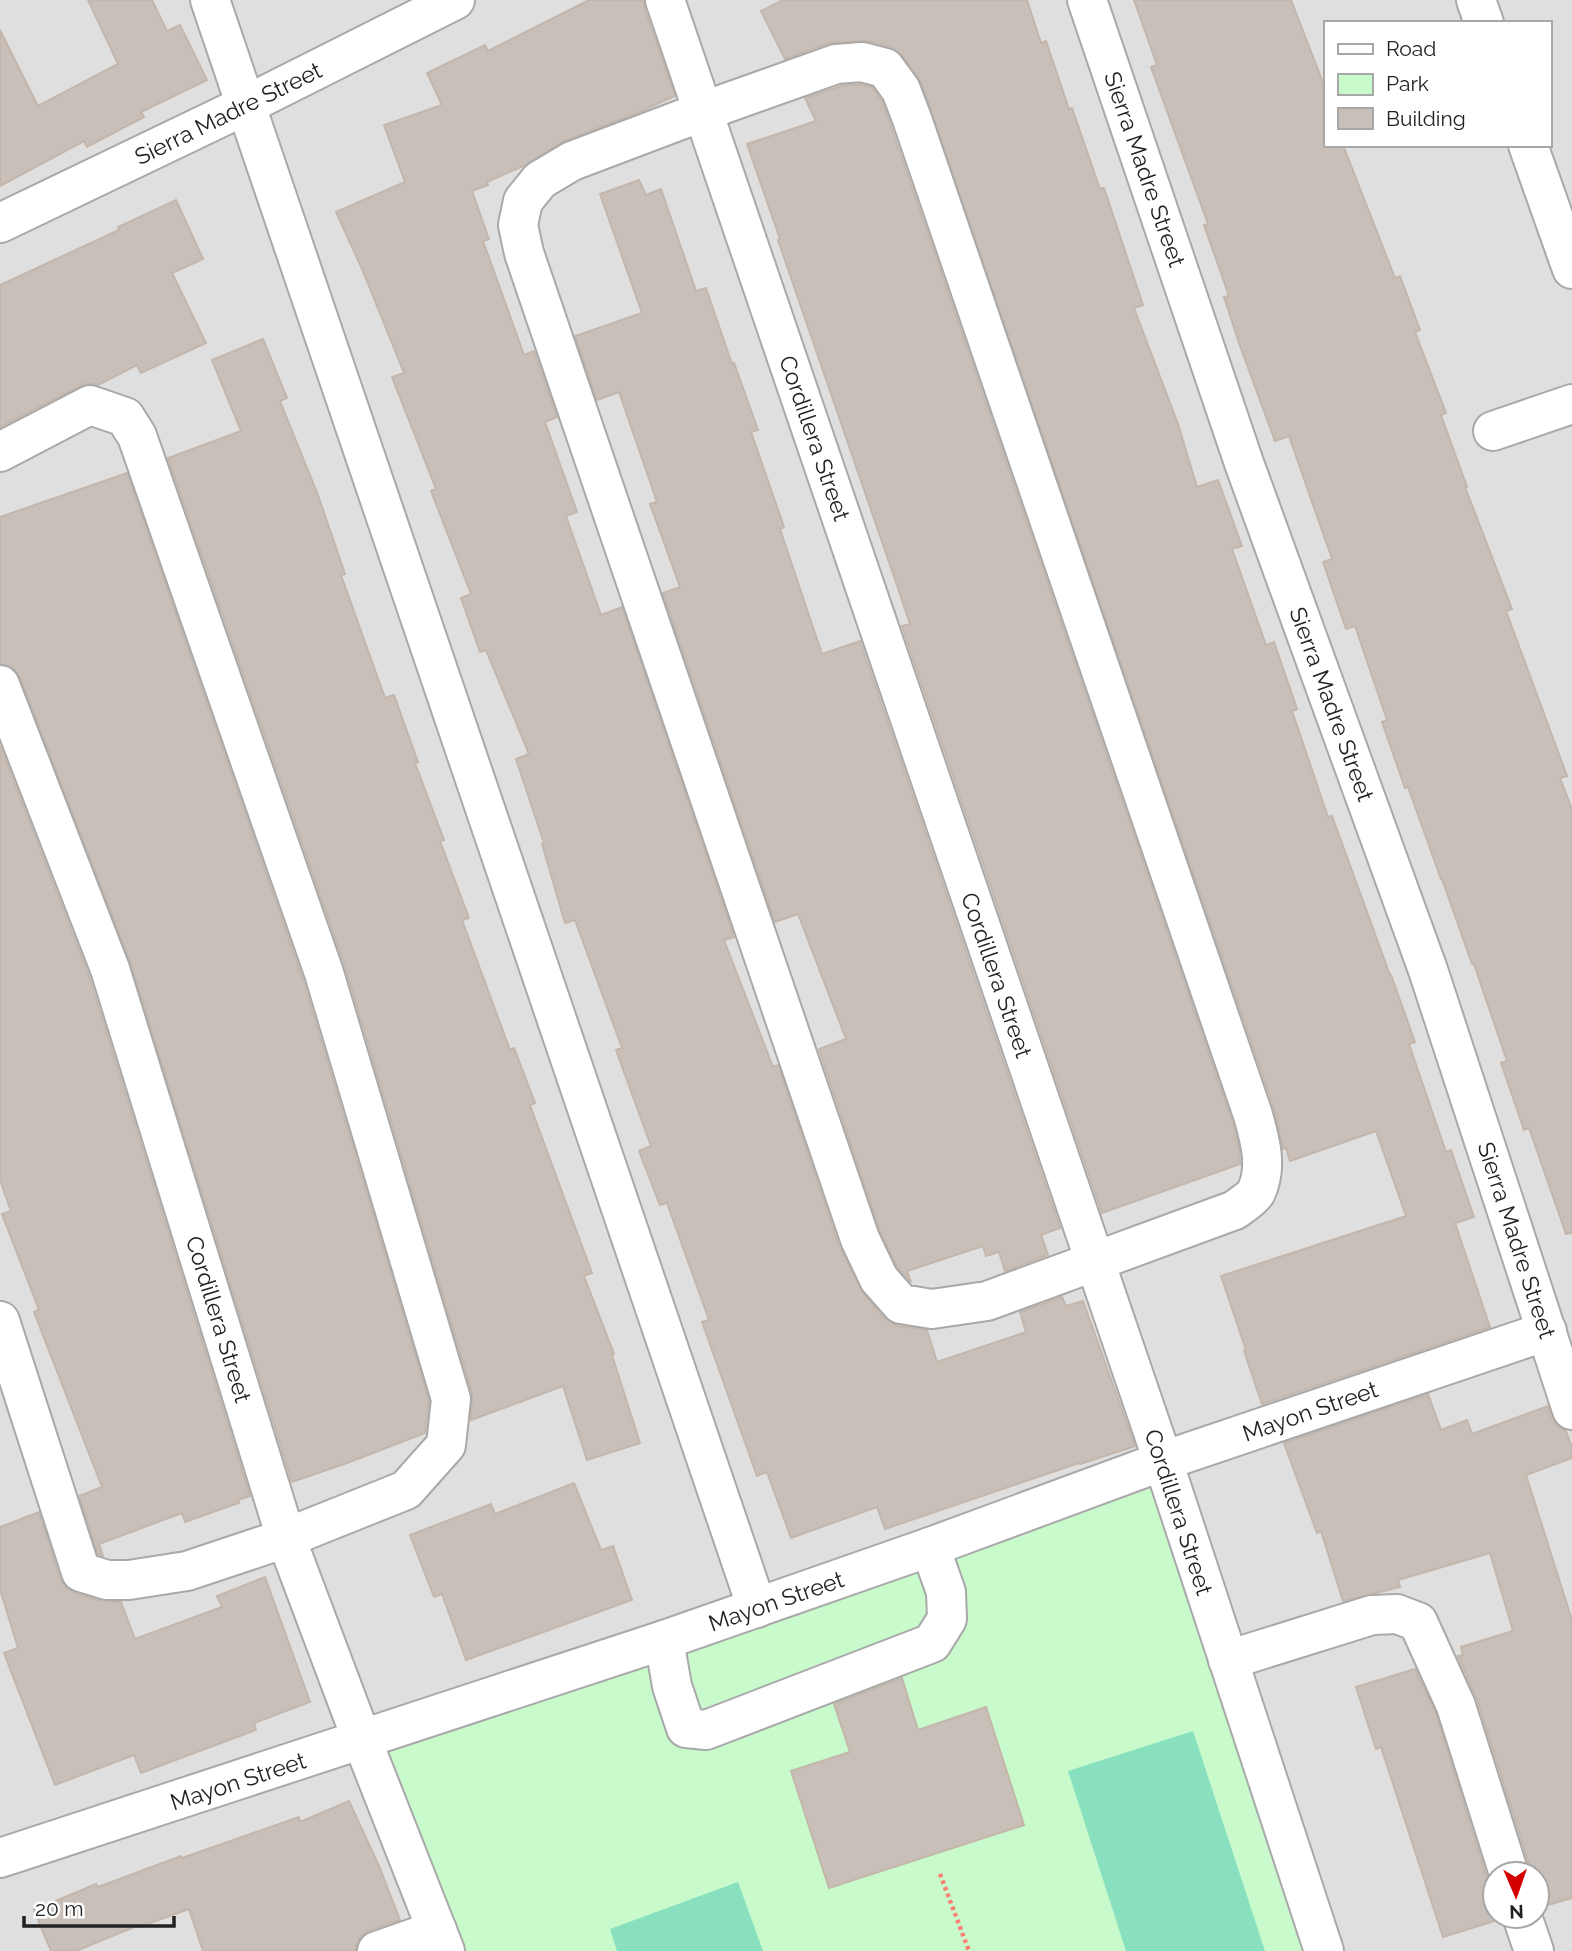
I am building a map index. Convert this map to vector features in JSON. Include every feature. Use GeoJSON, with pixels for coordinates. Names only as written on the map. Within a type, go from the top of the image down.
{"type":"FeatureCollection","features":[{"type":"Feature","properties":{"kind":"street"},"geometry":{"type":"LineString","coordinates":[[210,0],[757,1608]]}},
{"type":"Feature","properties":{"kind":"street","name":"Sierra Madre Street"},"geometry":{"type":"LineString","coordinates":[[0,223],[246,105],[455,0]]}},
{"type":"Feature","properties":{"kind":"street","name":"Cordillera Street"},"geometry":{"type":"LineString","coordinates":[[665,0],[1163,1461],[1324,1951]]}},
{"type":"Feature","properties":{"kind":"street","name":"Sierra Madre Street"},"geometry":{"type":"LineString","coordinates":[[1087,0],[1244,463],[1428,970],[1572,1410]]}},
{"type":"Feature","properties":{"kind":"street"},"geometry":{"type":"LineString","coordinates":[[1476,0],[1483,21]]}},
{"type":"Feature","properties":{"kind":"street"},"geometry":{"type":"LineString","coordinates":[[862,62],[885,68],[901,90],[1261,1144],[1263,1168],[1255,1194],[1235,1210],[987,1301],[932,1309],[901,1304],[879,1279],[856,1226],[524,253],[517,225],[523,201],[540,180],[572,161],[704,111],[836,64],[862,62]]}},
{"type":"Feature","properties":{"kind":"street"},"geometry":{"type":"LineString","coordinates":[[1529,147],[1572,269]]}},
{"type":"Feature","properties":{"kind":"street"},"geometry":{"type":"LineString","coordinates":[[1493,431],[1572,404]]}},
{"type":"Feature","properties":{"kind":"street"},"geometry":{"type":"LineString","coordinates":[[0,452],[90,405],[125,417],[137,436],[324,973],[451,1399],[446,1445],[406,1490],[286,1538],[187,1571],[129,1580],[107,1580],[81,1572],[0,1321]]}},
{"type":"Feature","properties":{"kind":"street","name":"Cordillera Street"},"geometry":{"type":"LineString","coordinates":[[0,685],[110,969],[286,1538],[441,1941]]}},
{"type":"Feature","properties":{"kind":"street","name":"Mayon Street"},"geometry":{"type":"LineString","coordinates":[[0,1858],[664,1640],[1163,1461],[1547,1331]]}},
{"type":"Feature","properties":{"kind":"street"},"geometry":{"type":"LineString","coordinates":[[664,1640],[672,1686],[687,1728],[706,1730],[932,1643],[947,1619],[946,1592],[929,1547]]}},
{"type":"Feature","properties":{"kind":"street"},"geometry":{"type":"LineString","coordinates":[[1228,1660],[1372,1615],[1397,1614],[1418,1622],[1456,1706],[1505,1860]]}},
{"type":"Feature","properties":{"kind":"street"},"geometry":{"type":"LineString","coordinates":[[1527,1930],[1534,1951]]}},
{"type":"Feature","properties":{"kind":"street"},"geometry":{"type":"LineString","coordinates":[[377,1951],[441,1941]]}},
{"type":"Feature","properties":{"kind":"path"},"geometry":{"type":"LineString","coordinates":[[940,1874],[968,1951]]}},
{"type":"Feature","properties":{"kind":"shaded area"},"geometry":{"type":"Polygon","coordinates":[[[0,0],[1572,0],[1572,1951],[0,1951],[0,0]]]}},
{"type":"Feature","properties":{"kind":"green space"},"geometry":{"type":"Polygon","coordinates":[[[1158,1486],[1312,1951],[465,1951],[387,1751],[1158,1486]]]}},
{"type":"Feature","properties":{"kind":"green space"},"geometry":{"type":"Polygon","coordinates":[[[1193,1731],[1265,1951],[1126,1951],[1068,1771],[1193,1731]]]}},
{"type":"Feature","properties":{"kind":"green space"},"geometry":{"type":"Polygon","coordinates":[[[738,1882],[763,1951],[617,1951],[610,1929],[738,1882]]]}},
{"type":"Feature","properties":{"kind":"building"},"geometry":{"type":"Polygon","coordinates":[[[88,0],[152,0],[167,31],[180,25],[207,80],[141,112],[144,117],[87,147],[84,141],[0,186],[0,30],[38,106],[118,64],[88,0]]]}},
{"type":"Feature","properties":{"kind":"building"},"geometry":{"type":"Polygon","coordinates":[[[589,0],[644,0],[644,7],[675,96],[564,141],[525,165],[472,191],[489,239],[483,241],[524,355],[534,351],[557,417],[545,422],[577,512],[566,516],[601,615],[622,607],[734,937],[724,940],[773,1067],[778,1065],[839,1246],[863,1293],[885,1319],[898,1326],[927,1330],[937,1362],[1026,1332],[1020,1312],[1062,1297],[1066,1306],[1083,1301],[1135,1446],[885,1529],[877,1507],[791,1538],[767,1472],[757,1476],[702,1322],[709,1320],[667,1203],[660,1205],[639,1151],[651,1146],[616,1050],[622,1048],[575,920],[565,923],[542,844],[544,843],[516,759],[529,754],[486,650],[480,652],[461,598],[471,594],[431,491],[436,489],[392,377],[404,373],[336,212],[405,182],[384,125],[442,105],[427,73],[485,45],[488,51],[589,0]]]}},
{"type":"Feature","properties":{"kind":"building"},"geometry":{"type":"Polygon","coordinates":[[[783,0],[1027,0],[1041,43],[1046,41],[1069,109],[1072,108],[1100,189],[1104,188],[1143,305],[1134,308],[1178,424],[1197,487],[1218,480],[1242,546],[1232,549],[1266,645],[1274,642],[1297,709],[1292,711],[1328,817],[1332,816],[1391,975],[1415,1042],[1409,1044],[1446,1152],[1451,1150],[1474,1217],[1455,1223],[1490,1327],[1262,1404],[1221,1276],[1406,1216],[1376,1131],[1290,1161],[1286,1148],[1283,1149],[1274,1108],[921,82],[902,55],[891,47],[868,41],[829,43],[785,59],[761,11],[783,0]]]}},
{"type":"Feature","properties":{"kind":"building"},"geometry":{"type":"Polygon","coordinates":[[[1134,0],[1291,0],[1324,85],[1324,147],[1344,147],[1395,278],[1400,276],[1420,330],[1415,332],[1446,413],[1441,415],[1465,487],[1512,609],[1506,611],[1567,776],[1560,778],[1572,809],[1572,1233],[1566,1234],[1529,1128],[1524,1130],[1501,1063],[1507,1061],[1408,787],[1405,788],[1382,722],[1387,720],[1355,626],[1346,629],[1323,562],[1332,559],[1289,436],[1275,441],[1240,346],[1224,297],[1229,296],[1204,225],[1208,224],[1151,67],[1157,65],[1134,0]]]}},
{"type":"Feature","properties":{"kind":"building"},"geometry":{"type":"Polygon","coordinates":[[[860,84],[872,87],[882,101],[891,126],[1239,1148],[1240,1164],[1102,1213],[902,626],[910,624],[747,144],[816,121],[805,98],[841,86],[860,84]]]}},
{"type":"Feature","properties":{"kind":"building"},"geometry":{"type":"Polygon","coordinates":[[[639,180],[646,195],[661,189],[696,291],[706,288],[758,430],[751,432],[784,527],[780,529],[822,654],[860,641],[1060,1228],[1041,1235],[1048,1255],[1005,1271],[999,1252],[986,1256],[983,1246],[907,1271],[911,1282],[897,1267],[880,1231],[819,1049],[846,1039],[798,914],[775,922],[663,593],[680,587],[650,504],[657,502],[619,392],[597,400],[575,336],[642,313],[600,194],[639,180]]]}},
{"type":"Feature","properties":{"kind":"building"},"geometry":{"type":"Polygon","coordinates":[[[176,200],[203,259],[172,273],[206,343],[141,373],[137,365],[98,385],[89,383],[80,386],[0,427],[0,285],[119,230],[118,227],[176,200]]]}},
{"type":"Feature","properties":{"kind":"building"},"geometry":{"type":"Polygon","coordinates":[[[263,339],[287,398],[280,401],[318,495],[345,574],[341,575],[385,698],[394,695],[418,762],[415,763],[444,840],[440,841],[469,918],[462,920],[510,1050],[514,1048],[535,1103],[530,1105],[592,1273],[584,1276],[614,1354],[612,1355],[640,1443],[587,1460],[563,1386],[471,1420],[472,1393],[345,966],[168,458],[241,431],[212,360],[263,339]]]}},
{"type":"Feature","properties":{"kind":"building"},"geometry":{"type":"Polygon","coordinates":[[[127,473],[303,980],[429,1401],[425,1433],[292,1482],[130,961],[20,677],[13,668],[0,664],[0,517],[127,473]]]}},
{"type":"Feature","properties":{"kind":"building"},"geometry":{"type":"Polygon","coordinates":[[[0,746],[89,976],[250,1496],[238,1500],[239,1503],[185,1522],[182,1513],[99,1544],[103,1556],[98,1554],[79,1496],[102,1487],[34,1312],[39,1310],[2,1214],[11,1211],[0,1180],[0,746]]]}},
{"type":"Feature","properties":{"kind":"building"},"geometry":{"type":"Polygon","coordinates":[[[1428,1394],[1441,1430],[1467,1420],[1472,1434],[1548,1406],[1557,1426],[1566,1431],[1572,1447],[1572,1458],[1526,1475],[1572,1620],[1572,1898],[1551,1904],[1551,1860],[1528,1860],[1477,1699],[1458,1656],[1463,1655],[1461,1647],[1513,1631],[1490,1553],[1398,1580],[1400,1587],[1343,1601],[1321,1531],[1317,1533],[1284,1443],[1428,1394]]]}},
{"type":"Feature","properties":{"kind":"building"},"geometry":{"type":"Polygon","coordinates":[[[574,1483],[601,1550],[613,1546],[632,1600],[466,1660],[442,1594],[434,1597],[410,1535],[491,1504],[495,1514],[574,1483]]]}},
{"type":"Feature","properties":{"kind":"building"},"geometry":{"type":"Polygon","coordinates":[[[39,1512],[60,1579],[65,1587],[101,1601],[121,1602],[135,1639],[222,1607],[217,1596],[265,1577],[310,1702],[254,1723],[256,1730],[141,1773],[134,1755],[55,1785],[4,1653],[18,1648],[0,1589],[0,1527],[39,1512]]]}},
{"type":"Feature","properties":{"kind":"building"},"geometry":{"type":"Polygon","coordinates":[[[1415,1669],[1436,1714],[1481,1860],[1481,1925],[1443,1937],[1381,1747],[1376,1749],[1356,1687],[1415,1669]]]}},
{"type":"Feature","properties":{"kind":"building"},"geometry":{"type":"Polygon","coordinates":[[[902,1678],[918,1730],[986,1707],[1024,1825],[829,1888],[791,1771],[850,1752],[834,1704],[902,1678]]]}},
{"type":"Feature","properties":{"kind":"building"},"geometry":{"type":"Polygon","coordinates":[[[349,1801],[400,1920],[370,1930],[361,1936],[356,1951],[203,1951],[189,1909],[139,1925],[76,1951],[51,1951],[34,1910],[96,1884],[98,1887],[299,1817],[300,1822],[349,1801]]]}}]}
